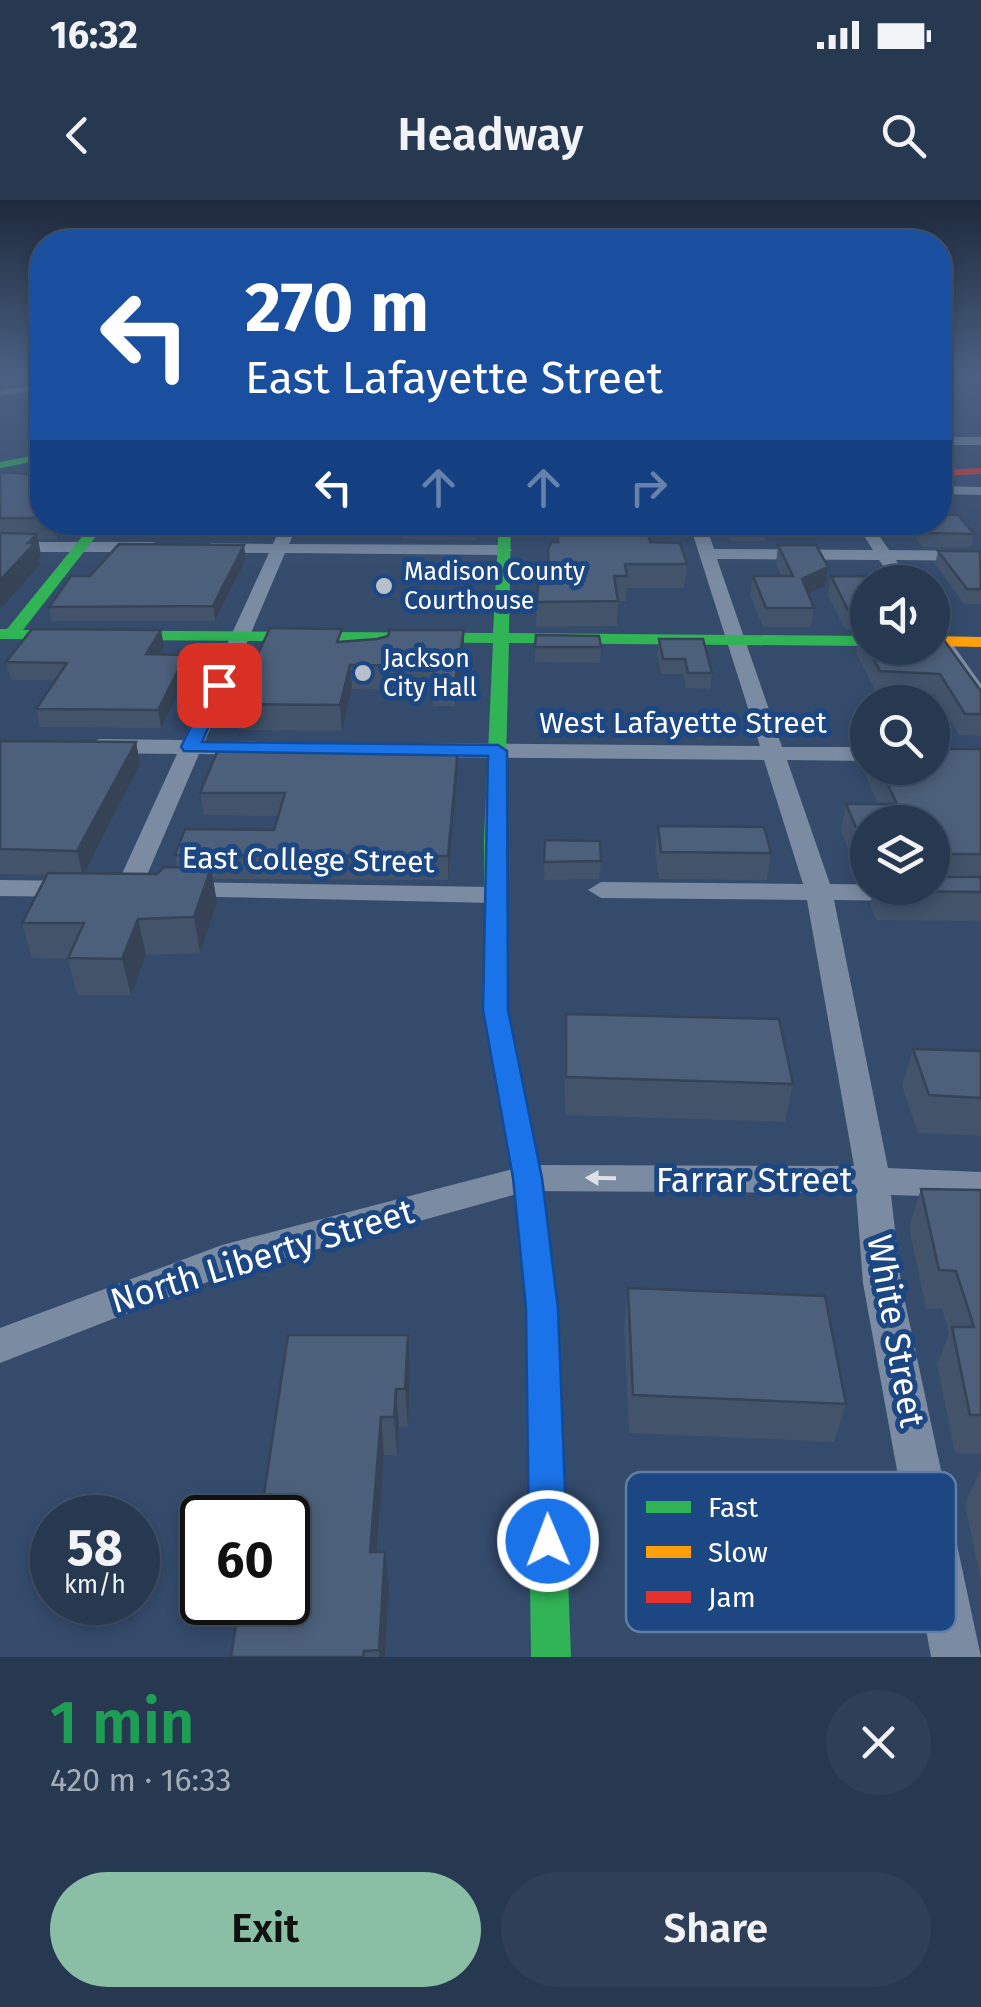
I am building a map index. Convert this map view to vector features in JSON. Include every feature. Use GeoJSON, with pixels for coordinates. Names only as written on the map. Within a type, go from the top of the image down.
{"type":"FeatureCollection","features":[{"type":"Feature","properties":{"kind":"main road"},"geometry":{"type":"LineString","coordinates":[[1,472],[30,461]]}},
{"type":"Feature","properties":{"kind":"main road"},"geometry":{"type":"LineString","coordinates":[[1,472],[30,482]]}},
{"type":"Feature","properties":{"kind":"main road"},"geometry":{"type":"LineString","coordinates":[[952,475],[981,474]]}},
{"type":"Feature","properties":{"kind":"main road"},"geometry":{"type":"LineString","coordinates":[[4,638],[91,535]]}},
{"type":"Feature","properties":{"kind":"main road"},"geometry":{"type":"LineString","coordinates":[[505,535],[494,895],[496,1010],[528,1178],[542,1308],[552,1657]]}},
{"type":"Feature","properties":{"kind":"main road"},"geometry":{"type":"LineString","coordinates":[[4,638],[242,635],[850,641]]}},
{"type":"Feature","properties":{"kind":"main road"},"geometry":{"type":"LineString","coordinates":[[950,639],[981,642]]}},
{"type":"Feature","properties":{"kind":"street"},"geometry":{"type":"LineString","coordinates":[[952,490],[981,490]]}},
{"type":"Feature","properties":{"kind":"street"},"geometry":{"type":"LineString","coordinates":[[128,890],[285,535]]}},
{"type":"Feature","properties":{"kind":"street","name":"White Street"},"geometry":{"type":"LineString","coordinates":[[701,535],[819,892],[874,1181],[882,1283],[919,1472]]}},
{"type":"Feature","properties":{"kind":"street"},"geometry":{"type":"LineString","coordinates":[[871,535],[891,565]]}},
{"type":"Feature","properties":{"kind":"street"},"geometry":{"type":"LineString","coordinates":[[0,547],[181,548]]}},
{"type":"Feature","properties":{"kind":"street"},"geometry":{"type":"LineString","coordinates":[[200,548],[504,550]]}},
{"type":"Feature","properties":{"kind":"street"},"geometry":{"type":"LineString","coordinates":[[708,554],[981,556]]}},
{"type":"Feature","properties":{"kind":"street"},"geometry":{"type":"LineString","coordinates":[[950,657],[981,699]]}},
{"type":"Feature","properties":{"kind":"street"},"geometry":{"type":"LineString","coordinates":[[80,746],[275,748]]}},
{"type":"Feature","properties":{"kind":"street","name":"West Lafayette Street"},"geometry":{"type":"LineString","coordinates":[[399,750],[850,754]]}},
{"type":"Feature","properties":{"kind":"street","name":"East College Street"},"geometry":{"type":"LineString","coordinates":[[0,888],[494,895]]}},
{"type":"Feature","properties":{"kind":"street"},"geometry":{"type":"LineString","coordinates":[[600,890],[981,894]]}},
{"type":"Feature","properties":{"kind":"street","name":"Farrar Street"},"geometry":{"type":"LineString","coordinates":[[528,1178],[874,1181],[981,1186]]}},
{"type":"Feature","properties":{"kind":"street","name":"North Liberty Street"},"geometry":{"type":"LineString","coordinates":[[0,1346],[151,1284],[222,1260],[528,1178]]}},
{"type":"Feature","properties":{"kind":"street","name":"White Street"},"geometry":{"type":"LineString","coordinates":[[951,1632],[956,1657]]}},
{"type":"Feature","properties":{"kind":"building"},"geometry":{"type":"Polygon","coordinates":[[[0,472],[30,474],[30,518],[0,518],[0,472]]]}},
{"type":"Feature","properties":{"kind":"building"},"geometry":{"type":"Polygon","coordinates":[[[952,515],[958,515],[974,534],[952,534],[952,515]]]}},
{"type":"Feature","properties":{"kind":"building"},"geometry":{"type":"Polygon","coordinates":[[[0,533],[36,535],[28,543],[35,543],[0,580],[0,533]]]}},
{"type":"Feature","properties":{"kind":"building"},"geometry":{"type":"Polygon","coordinates":[[[557,535],[648,535],[650,542],[680,543],[687,564],[625,564],[627,576],[614,576],[618,601],[537,602],[538,584],[550,584],[548,550],[551,542],[558,542],[557,535]]]}},
{"type":"Feature","properties":{"kind":"building"},"geometry":{"type":"Polygon","coordinates":[[[119,544],[244,545],[213,606],[49,607],[71,576],[90,576],[119,544]]]}},
{"type":"Feature","properties":{"kind":"building"},"geometry":{"type":"Polygon","coordinates":[[[778,545],[816,545],[828,567],[802,579],[814,608],[766,608],[753,576],[793,576],[778,545]]]}},
{"type":"Feature","properties":{"kind":"building"},"geometry":{"type":"Polygon","coordinates":[[[938,551],[980,551],[981,589],[967,589],[938,551]]]}},
{"type":"Feature","properties":{"kind":"building"},"geometry":{"type":"Polygon","coordinates":[[[831,576],[850,576],[848,610],[831,576]]]}},
{"type":"Feature","properties":{"kind":"building"},"geometry":{"type":"Polygon","coordinates":[[[270,628],[342,629],[337,642],[377,639],[388,636],[390,630],[464,630],[455,681],[432,681],[435,666],[350,665],[340,705],[235,704],[270,628]]]}},
{"type":"Feature","properties":{"kind":"building"},"geometry":{"type":"Polygon","coordinates":[[[32,629],[161,630],[146,654],[186,655],[158,710],[36,709],[67,663],[6,662],[32,629]]]}},
{"type":"Feature","properties":{"kind":"building"},"geometry":{"type":"Polygon","coordinates":[[[536,635],[599,636],[601,647],[535,647],[536,635]]]}},
{"type":"Feature","properties":{"kind":"building"},"geometry":{"type":"Polygon","coordinates":[[[659,639],[703,639],[712,673],[688,673],[685,659],[663,659],[659,639]]]}},
{"type":"Feature","properties":{"kind":"building"},"geometry":{"type":"Polygon","coordinates":[[[950,648],[981,691],[981,714],[965,714],[940,674],[880,671],[877,665],[950,665],[950,648]]]}},
{"type":"Feature","properties":{"kind":"building"},"geometry":{"type":"Polygon","coordinates":[[[0,741],[136,742],[77,851],[0,849],[0,741]]]}},
{"type":"Feature","properties":{"kind":"building"},"geometry":{"type":"Polygon","coordinates":[[[220,745],[458,748],[448,856],[175,855],[185,829],[274,830],[285,793],[200,793],[220,745]]]}},
{"type":"Feature","properties":{"kind":"building"},"geometry":{"type":"Polygon","coordinates":[[[950,749],[981,749],[981,854],[950,854],[950,805],[850,805],[850,813],[846,804],[897,804],[888,785],[950,785],[950,749]]]}},
{"type":"Feature","properties":{"kind":"building"},"geometry":{"type":"Polygon","coordinates":[[[658,826],[764,827],[771,853],[661,852],[658,826]]]}},
{"type":"Feature","properties":{"kind":"building"},"geometry":{"type":"Polygon","coordinates":[[[545,840],[600,841],[601,861],[544,862],[545,840]]]}},
{"type":"Feature","properties":{"kind":"building"},"geometry":{"type":"Polygon","coordinates":[[[164,867],[211,868],[194,917],[138,919],[122,959],[68,958],[84,923],[22,923],[48,873],[157,874],[164,867]]]}},
{"type":"Feature","properties":{"kind":"building"},"geometry":{"type":"Polygon","coordinates":[[[950,877],[981,877],[981,892],[950,892],[950,877]]]}},
{"type":"Feature","properties":{"kind":"building"},"geometry":{"type":"Polygon","coordinates":[[[566,1014],[779,1019],[793,1084],[566,1077],[566,1014]]]}},
{"type":"Feature","properties":{"kind":"building"},"geometry":{"type":"Polygon","coordinates":[[[913,1049],[981,1051],[981,1098],[929,1095],[913,1049]]]}},
{"type":"Feature","properties":{"kind":"building"},"geometry":{"type":"Polygon","coordinates":[[[921,1189],[981,1190],[981,1415],[970,1415],[952,1327],[974,1327],[956,1271],[939,1270],[921,1189]]]}},
{"type":"Feature","properties":{"kind":"building"},"geometry":{"type":"Polygon","coordinates":[[[628,1288],[825,1296],[846,1404],[633,1395],[628,1288]]]}},
{"type":"Feature","properties":{"kind":"building"},"geometry":{"type":"Polygon","coordinates":[[[288,1335],[408,1335],[405,1389],[396,1389],[394,1417],[381,1417],[370,1552],[385,1552],[379,1650],[364,1651],[363,1657],[231,1657],[236,1625],[310,1625],[310,1495],[264,1495],[288,1335]]]}},
{"type":"Feature","properties":{"kind":"traffic: fast"},"geometry":{"type":"LineString","coordinates":[[0,465],[30,459]]}},
{"type":"Feature","properties":{"kind":"traffic: fast"},"geometry":{"type":"LineString","coordinates":[[11,634],[91,535]]}},
{"type":"Feature","properties":{"kind":"traffic: fast"},"geometry":{"type":"LineString","coordinates":[[505,535],[494,839],[496,1011],[528,1178],[542,1308],[551,1657]]}},
{"type":"Feature","properties":{"kind":"traffic: fast"},"geometry":{"type":"LineString","coordinates":[[0,634],[850,641]]}},
{"type":"Feature","properties":{"kind":"traffic: slow"},"geometry":{"type":"LineString","coordinates":[[950,641],[981,642]]}},
{"type":"Feature","properties":{"kind":"traffic: jam"},"geometry":{"type":"LineString","coordinates":[[952,472],[981,471]]}},
{"type":"Feature","properties":{"kind":"place","name":"Madison County Courthouse"},"geometry":{"type":"Point","coordinates":[384,586]}},
{"type":"Feature","properties":{"kind":"place","name":"Jackson City Hall"},"geometry":{"type":"Point","coordinates":[363,673]}},
{"type":"Feature","properties":{"kind":"route"},"geometry":{"type":"LineString","coordinates":[[219,685],[190,747],[498,751],[494,839],[496,1010],[528,1178],[542,1308],[548,1541]]}}]}
